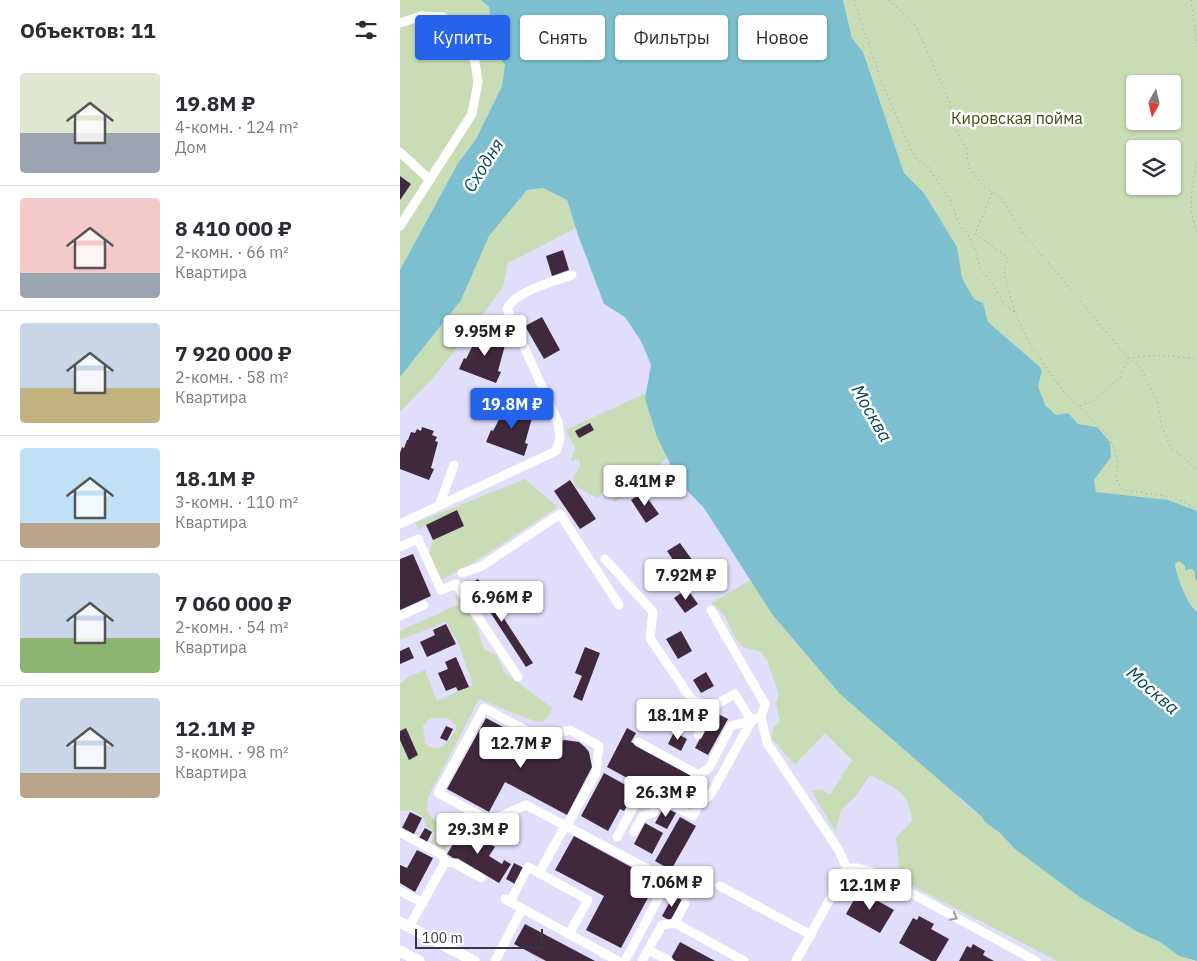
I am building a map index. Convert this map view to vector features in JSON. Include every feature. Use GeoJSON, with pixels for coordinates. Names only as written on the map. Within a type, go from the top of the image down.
{"type":"FeatureCollection","features":[{"type":"Feature","properties":{"kind":"main road"},"geometry":{"type":"LineString","coordinates":[[405,925],[474,961]]}},
{"type":"Feature","properties":{"kind":"main road"},"geometry":{"type":"LineString","coordinates":[[400,951],[418,961]]}},
{"type":"Feature","properties":{"kind":"street"},"geometry":{"type":"LineString","coordinates":[[400,23],[421,16],[442,17],[459,31],[476,62],[478,82],[472,114],[400,226]]}},
{"type":"Feature","properties":{"kind":"street"},"geometry":{"type":"LineString","coordinates":[[400,152],[430,180]]}},
{"type":"Feature","properties":{"kind":"street"},"geometry":{"type":"LineString","coordinates":[[400,524],[556,455],[560,439],[558,422],[506,309],[511,303],[535,288],[572,275]]}},
{"type":"Feature","properties":{"kind":"street"},"geometry":{"type":"LineString","coordinates":[[439,506],[454,465]]}},
{"type":"Feature","properties":{"kind":"street"},"geometry":{"type":"LineString","coordinates":[[462,573],[480,567],[560,514],[619,605]]}},
{"type":"Feature","properties":{"kind":"street"},"geometry":{"type":"LineString","coordinates":[[400,547],[418,539],[441,590],[456,584],[518,677]]}},
{"type":"Feature","properties":{"kind":"street"},"geometry":{"type":"LineString","coordinates":[[605,559],[653,612],[650,638],[692,700],[713,706]]}},
{"type":"Feature","properties":{"kind":"street"},"geometry":{"type":"LineString","coordinates":[[400,616],[424,605]]}},
{"type":"Feature","properties":{"kind":"street"},"geometry":{"type":"LineString","coordinates":[[617,838],[643,789],[693,816],[700,803],[711,794],[765,704],[711,610]]}},
{"type":"Feature","properties":{"kind":"street"},"geometry":{"type":"LineString","coordinates":[[698,735],[713,706],[735,694],[755,719],[767,743],[838,849],[847,868]]}},
{"type":"Feature","properties":{"kind":"street"},"geometry":{"type":"LineString","coordinates":[[539,873],[566,826],[596,773],[600,746],[570,730],[540,738],[484,708],[438,793],[490,821],[526,805],[566,826],[663,877],[663,889],[625,961]]}},
{"type":"Feature","properties":{"kind":"street"},"geometry":{"type":"LineString","coordinates":[[638,742],[699,775],[709,768],[731,726],[755,719]]}},
{"type":"Feature","properties":{"kind":"street"},"geometry":{"type":"LineString","coordinates":[[634,832],[643,816],[653,813],[660,799]]}},
{"type":"Feature","properties":{"kind":"street"},"geometry":{"type":"LineString","coordinates":[[400,832],[442,855],[445,862]]}},
{"type":"Feature","properties":{"kind":"street"},"geometry":{"type":"LineString","coordinates":[[445,862],[455,863],[481,878]]}},
{"type":"Feature","properties":{"kind":"street"},"geometry":{"type":"LineString","coordinates":[[405,925],[423,903],[445,862]]}},
{"type":"Feature","properties":{"kind":"street"},"geometry":{"type":"LineString","coordinates":[[569,934],[588,900],[528,868],[507,901],[618,961]]}},
{"type":"Feature","properties":{"kind":"street"},"geometry":{"type":"LineString","coordinates":[[796,961],[847,868]]}},
{"type":"Feature","properties":{"kind":"street"},"geometry":{"type":"LineString","coordinates":[[847,868],[858,868],[872,872],[1036,961]]}},
{"type":"Feature","properties":{"kind":"street"},"geometry":{"type":"LineString","coordinates":[[720,886],[810,935]]}},
{"type":"Feature","properties":{"kind":"street"},"geometry":{"type":"LineString","coordinates":[[400,891],[423,903]]}},
{"type":"Feature","properties":{"kind":"street"},"geometry":{"type":"LineString","coordinates":[[674,923],[686,903]]}},
{"type":"Feature","properties":{"kind":"street"},"geometry":{"type":"LineString","coordinates":[[495,961],[522,909]]}},
{"type":"Feature","properties":{"kind":"street"},"geometry":{"type":"LineString","coordinates":[[642,961],[662,925],[674,923],[744,961]]}},
{"type":"Feature","properties":{"kind":"street"},"geometry":{"type":"LineString","coordinates":[[649,950],[669,961]]}},
{"type":"Feature","properties":{"kind":"path"},"geometry":{"type":"LineString","coordinates":[[854,0],[881,80],[916,159],[928,167],[950,200],[960,226],[969,236],[975,249],[980,268],[992,283],[1005,305],[1015,313]]}},
{"type":"Feature","properties":{"kind":"path"},"geometry":{"type":"LineString","coordinates":[[889,0],[916,26],[949,100],[958,134],[966,148],[970,168],[984,187],[1002,198],[1022,232],[1128,358],[1139,365],[1158,403],[1161,424],[1171,448],[1197,470]]}},
{"type":"Feature","properties":{"kind":"path"},"geometry":{"type":"LineString","coordinates":[[1191,0],[1197,44]]}},
{"type":"Feature","properties":{"kind":"path"},"geometry":{"type":"LineString","coordinates":[[1197,162],[1192,183],[1192,220],[1197,232]]}},
{"type":"Feature","properties":{"kind":"path"},"geometry":{"type":"LineString","coordinates":[[993,192],[975,234],[1008,257],[1004,273],[1015,313],[1029,343],[1062,390],[1110,437],[1118,462],[1116,480],[1123,490],[1172,498],[1197,508]]}},
{"type":"Feature","properties":{"kind":"path"},"geometry":{"type":"LineString","coordinates":[[1128,358],[1161,355],[1197,360]]}},
{"type":"Feature","properties":{"kind":"path"},"geometry":{"type":"LineString","coordinates":[[1079,406],[1093,401],[1120,378],[1128,358]]}},
{"type":"Feature","properties":{"kind":"path"},"geometry":{"type":"LineString","coordinates":[[536,961],[538,957]]}},
{"type":"Feature","properties":{"kind":"green space"},"geometry":{"type":"Polygon","coordinates":[[[400,0],[481,0],[489,7],[490,15],[415,15],[415,60],[502,60],[505,65],[502,86],[476,139],[458,163],[400,270],[400,0]]]}},
{"type":"Feature","properties":{"kind":"green space","name":"Кировская пойма"},"geometry":{"type":"Polygon","coordinates":[[[843,0],[1197,0],[1197,527],[1096,492],[1094,480],[1108,461],[1097,427],[1078,424],[1068,413],[1056,415],[1045,405],[1038,386],[1042,371],[1039,366],[988,322],[983,303],[974,299],[962,278],[957,247],[924,193],[904,173],[863,52],[852,38],[843,0]]]}},
{"type":"Feature","properties":{"kind":"green space"},"geometry":{"type":"Polygon","coordinates":[[[543,188],[567,200],[576,228],[508,263],[503,287],[432,379],[400,412],[400,377],[461,300],[489,236],[527,190],[543,188]]]}},
{"type":"Feature","properties":{"kind":"green space"},"geometry":{"type":"Polygon","coordinates":[[[646,393],[645,399],[657,437],[667,458],[616,502],[612,501],[622,488],[612,478],[598,498],[575,486],[573,477],[580,467],[579,459],[571,461],[575,448],[566,430],[646,393]]]}},
{"type":"Feature","properties":{"kind":"green space"},"geometry":{"type":"Polygon","coordinates":[[[525,479],[558,507],[471,564],[440,581],[429,554],[433,540],[464,526],[457,511],[420,529],[415,523],[525,479]]]}},
{"type":"Feature","properties":{"kind":"green space"},"geometry":{"type":"Polygon","coordinates":[[[1179,561],[1195,572],[1197,581],[1197,612],[1180,583],[1175,564],[1179,561]]]}},
{"type":"Feature","properties":{"kind":"green space"},"geometry":{"type":"Polygon","coordinates":[[[750,580],[773,614],[964,803],[1000,833],[1015,849],[1081,898],[1123,924],[1160,942],[1179,956],[1194,961],[1057,961],[901,880],[896,838],[912,821],[908,803],[899,791],[870,775],[855,797],[841,810],[835,832],[812,791],[822,789],[830,795],[852,760],[825,733],[795,765],[771,738],[773,728],[780,721],[776,703],[779,694],[767,660],[761,652],[743,647],[736,639],[724,615],[712,603],[750,580]]]}},
{"type":"Feature","properties":{"kind":"green space"},"geometry":{"type":"Polygon","coordinates":[[[454,595],[461,597],[478,629],[484,650],[497,655],[504,672],[552,708],[547,718],[542,722],[534,721],[479,699],[428,797],[427,811],[433,819],[444,828],[451,822],[458,828],[445,850],[431,843],[435,833],[426,825],[423,817],[411,810],[400,810],[400,684],[408,677],[425,670],[437,701],[473,685],[458,642],[446,622],[400,640],[400,631],[459,604],[454,595]],[[430,718],[423,726],[425,744],[436,748],[448,741],[457,727],[448,718],[430,718]]]}},
{"type":"Feature","properties":{"kind":"water"},"geometry":{"type":"Polygon","coordinates":[[[481,0],[843,0],[852,38],[863,52],[904,173],[924,193],[957,247],[962,278],[974,299],[983,303],[988,322],[1039,366],[1042,371],[1038,386],[1045,405],[1056,415],[1068,413],[1078,424],[1097,427],[1110,442],[1111,457],[1094,480],[1096,492],[1168,500],[1197,511],[1197,581],[1195,572],[1192,569],[1185,570],[1185,566],[1179,561],[1175,564],[1183,590],[1197,612],[1197,961],[1179,956],[1160,942],[1136,931],[1081,898],[1015,849],[1000,833],[985,822],[982,817],[840,694],[772,614],[704,508],[679,482],[657,437],[645,399],[651,365],[641,341],[625,317],[604,304],[567,200],[543,188],[527,190],[489,236],[461,300],[400,377],[400,270],[458,163],[476,139],[502,86],[505,65],[502,60],[510,60],[510,15],[490,15],[489,7],[481,0]]]}},
{"type":"Feature","properties":{"kind":"building"},"geometry":{"type":"Polygon","coordinates":[[[400,176],[411,184],[400,200],[400,176]]]}},
{"type":"Feature","properties":{"kind":"building"},"geometry":{"type":"Polygon","coordinates":[[[563,250],[569,270],[552,276],[546,256],[563,250]]]}},
{"type":"Feature","properties":{"kind":"building"},"geometry":{"type":"Polygon","coordinates":[[[542,317],[560,350],[544,359],[525,326],[542,317]]]}},
{"type":"Feature","properties":{"kind":"building"},"geometry":{"type":"Polygon","coordinates":[[[489,330],[501,334],[499,338],[503,340],[502,344],[505,345],[498,371],[501,372],[496,383],[459,369],[478,335],[482,337],[483,332],[488,334],[489,330]]]}},
{"type":"Feature","properties":{"kind":"building"},"geometry":{"type":"Polygon","coordinates":[[[516,402],[528,407],[526,411],[531,412],[529,417],[532,418],[525,443],[528,444],[524,456],[486,442],[505,408],[509,409],[511,405],[515,406],[516,402]]]}},
{"type":"Feature","properties":{"kind":"building"},"geometry":{"type":"Polygon","coordinates":[[[590,423],[594,430],[579,438],[575,431],[590,423]]]}},
{"type":"Feature","properties":{"kind":"building"},"geometry":{"type":"Polygon","coordinates":[[[422,427],[434,431],[432,435],[437,437],[435,441],[438,442],[431,468],[434,469],[429,480],[400,469],[402,447],[404,448],[411,432],[415,433],[417,429],[421,431],[422,427]]]}},
{"type":"Feature","properties":{"kind":"building"},"geometry":{"type":"Polygon","coordinates":[[[570,480],[596,519],[580,529],[554,491],[570,480]]]}},
{"type":"Feature","properties":{"kind":"building"},"geometry":{"type":"Polygon","coordinates":[[[643,492],[659,514],[646,523],[631,500],[643,492]]]}},
{"type":"Feature","properties":{"kind":"building"},"geometry":{"type":"Polygon","coordinates":[[[457,510],[464,526],[433,540],[426,525],[457,510]]]}},
{"type":"Feature","properties":{"kind":"building"},"geometry":{"type":"Polygon","coordinates":[[[680,543],[695,564],[682,573],[667,551],[680,543]]]}},
{"type":"Feature","properties":{"kind":"building"},"geometry":{"type":"Polygon","coordinates":[[[413,554],[431,596],[400,610],[400,559],[413,554]]]}},
{"type":"Feature","properties":{"kind":"building"},"geometry":{"type":"Polygon","coordinates":[[[478,579],[533,663],[526,667],[471,583],[478,579]]]}},
{"type":"Feature","properties":{"kind":"building"},"geometry":{"type":"Polygon","coordinates":[[[687,589],[698,604],[685,613],[674,598],[687,589]]]}},
{"type":"Feature","properties":{"kind":"building"},"geometry":{"type":"Polygon","coordinates":[[[446,624],[456,644],[427,657],[420,642],[435,635],[433,630],[446,624]]]}},
{"type":"Feature","properties":{"kind":"building"},"geometry":{"type":"Polygon","coordinates":[[[681,631],[692,651],[678,659],[666,639],[681,631]]]}},
{"type":"Feature","properties":{"kind":"building"},"geometry":{"type":"Polygon","coordinates":[[[409,647],[414,658],[400,664],[400,651],[409,647]]]}},
{"type":"Feature","properties":{"kind":"building"},"geometry":{"type":"Polygon","coordinates":[[[585,647],[600,653],[582,701],[573,697],[582,676],[575,673],[585,647]]]}},
{"type":"Feature","properties":{"kind":"building"},"geometry":{"type":"Polygon","coordinates":[[[456,657],[469,687],[458,691],[456,687],[446,691],[438,673],[448,669],[445,662],[456,657]]]}},
{"type":"Feature","properties":{"kind":"building"},"geometry":{"type":"Polygon","coordinates":[[[706,672],[714,686],[701,693],[693,680],[706,672]]]}},
{"type":"Feature","properties":{"kind":"building"},"geometry":{"type":"Polygon","coordinates":[[[714,712],[728,719],[708,755],[695,748],[714,712]]]}},
{"type":"Feature","properties":{"kind":"building"},"geometry":{"type":"Polygon","coordinates":[[[486,718],[548,751],[558,742],[565,740],[579,742],[585,747],[589,752],[592,767],[567,815],[505,782],[489,812],[447,789],[486,718]]]}},
{"type":"Feature","properties":{"kind":"building"},"geometry":{"type":"Polygon","coordinates":[[[446,726],[453,729],[447,741],[440,738],[446,726]]]}},
{"type":"Feature","properties":{"kind":"building"},"geometry":{"type":"Polygon","coordinates":[[[406,728],[418,755],[409,760],[400,740],[400,731],[406,728]]]}},
{"type":"Feature","properties":{"kind":"building"},"geometry":{"type":"Polygon","coordinates":[[[627,728],[636,733],[631,742],[691,774],[675,804],[607,767],[627,728]]]}},
{"type":"Feature","properties":{"kind":"building"},"geometry":{"type":"Polygon","coordinates":[[[674,732],[687,739],[681,751],[668,744],[674,732]]]}},
{"type":"Feature","properties":{"kind":"building"},"geometry":{"type":"Polygon","coordinates":[[[604,773],[631,788],[624,801],[628,804],[624,811],[620,809],[608,831],[581,816],[604,773]]]}},
{"type":"Feature","properties":{"kind":"building"},"geometry":{"type":"Polygon","coordinates":[[[693,778],[702,783],[695,796],[686,792],[693,778]]]}},
{"type":"Feature","properties":{"kind":"building"},"geometry":{"type":"Polygon","coordinates":[[[664,807],[676,813],[667,829],[655,823],[664,807]]]}},
{"type":"Feature","properties":{"kind":"building"},"geometry":{"type":"Polygon","coordinates":[[[410,812],[422,818],[414,834],[402,828],[410,812]]]}},
{"type":"Feature","properties":{"kind":"building"},"geometry":{"type":"Polygon","coordinates":[[[680,817],[696,826],[671,870],[655,861],[680,817]]]}},
{"type":"Feature","properties":{"kind":"building"},"geometry":{"type":"Polygon","coordinates":[[[645,823],[663,833],[652,854],[634,844],[645,823]]]}},
{"type":"Feature","properties":{"kind":"building"},"geometry":{"type":"Polygon","coordinates":[[[425,828],[432,832],[427,842],[419,838],[425,828]]]}},
{"type":"Feature","properties":{"kind":"building"},"geometry":{"type":"Polygon","coordinates":[[[463,828],[495,847],[489,856],[502,864],[504,860],[511,864],[499,883],[447,854],[463,828]]]}},
{"type":"Feature","properties":{"kind":"building"},"geometry":{"type":"Polygon","coordinates":[[[574,836],[657,881],[621,948],[586,930],[604,896],[555,870],[574,836]]]}},
{"type":"Feature","properties":{"kind":"building"},"geometry":{"type":"Polygon","coordinates":[[[417,850],[433,858],[415,892],[400,883],[400,865],[407,868],[417,850]]]}},
{"type":"Feature","properties":{"kind":"building"},"geometry":{"type":"Polygon","coordinates":[[[514,863],[524,868],[515,884],[506,879],[514,863]]]}},
{"type":"Feature","properties":{"kind":"building"},"geometry":{"type":"Polygon","coordinates":[[[860,889],[868,894],[870,890],[881,896],[878,901],[894,910],[880,933],[846,914],[860,889]]]}},
{"type":"Feature","properties":{"kind":"building"},"geometry":{"type":"Polygon","coordinates":[[[673,896],[682,900],[670,921],[662,916],[673,896]]]}},
{"type":"Feature","properties":{"kind":"building"},"geometry":{"type":"Polygon","coordinates":[[[919,916],[934,924],[931,929],[949,939],[936,961],[931,961],[899,943],[913,918],[917,920],[919,916]]]}},
{"type":"Feature","properties":{"kind":"building"},"geometry":{"type":"Polygon","coordinates":[[[525,924],[595,961],[546,961],[514,944],[525,924]]]}},
{"type":"Feature","properties":{"kind":"building"},"geometry":{"type":"Polygon","coordinates":[[[680,942],[715,961],[676,961],[671,958],[680,942]]]}},
{"type":"Feature","properties":{"kind":"building"},"geometry":{"type":"Polygon","coordinates":[[[973,944],[985,951],[983,955],[994,961],[959,961],[967,946],[971,948],[973,944]]]}},
{"type":"Feature","properties":{"kind":"water label","name":"Сходня"},"geometry":{"type":"Point","coordinates":[483,165]}},
{"type":"Feature","properties":{"kind":"water label","name":"Москва"},"geometry":{"type":"Point","coordinates":[872,413]}},
{"type":"Feature","properties":{"kind":"water label","name":"Москва"},"geometry":{"type":"Point","coordinates":[1153,690]}}]}
